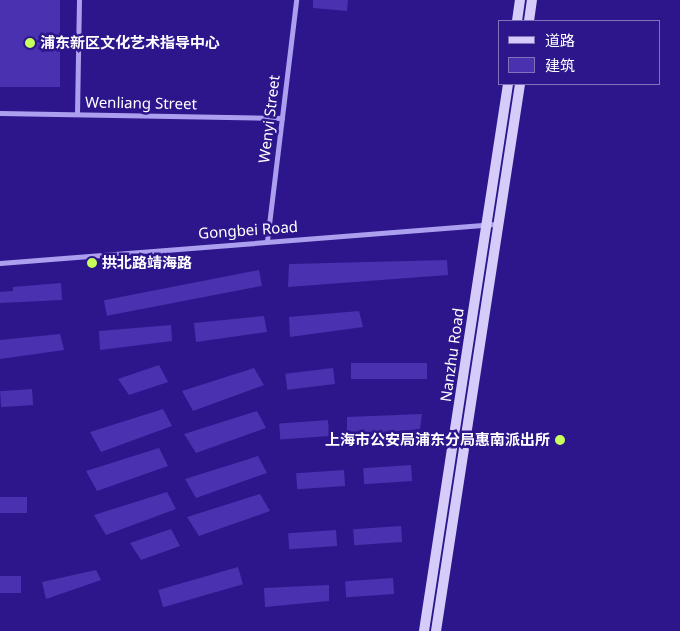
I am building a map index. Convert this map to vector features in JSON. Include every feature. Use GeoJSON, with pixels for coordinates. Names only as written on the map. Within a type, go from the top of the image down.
{"type":"FeatureCollection","features":[{"type":"Feature","properties":{"kind":"main road"},"geometry":{"type":"LineString","coordinates":[[517,20],[520,0]]}},
{"type":"Feature","properties":{"kind":"main road"},"geometry":{"type":"LineString","coordinates":[[529,20],[532,0]]}},
{"type":"Feature","properties":{"kind":"main road","name":"Nanzhu Road"},"geometry":{"type":"LineString","coordinates":[[424,631],[508,85]]}},
{"type":"Feature","properties":{"kind":"main road","name":"Nanzhu Road"},"geometry":{"type":"LineString","coordinates":[[436,631],[520,85]]}},
{"type":"Feature","properties":{"kind":"street"},"geometry":{"type":"LineString","coordinates":[[77,114],[79,0]]}},
{"type":"Feature","properties":{"kind":"street","name":"Wenyi Street"},"geometry":{"type":"LineString","coordinates":[[267,242],[296,0]]}},
{"type":"Feature","properties":{"kind":"street","name":"Wenliang Street"},"geometry":{"type":"LineString","coordinates":[[0,113],[282,118]]}},
{"type":"Feature","properties":{"kind":"street","name":"Gongbei Road"},"geometry":{"type":"LineString","coordinates":[[0,263],[498,224]]}},
{"type":"Feature","properties":{"kind":"building","name":"浦东新区文化艺术指导中心"},"geometry":{"type":"Polygon","coordinates":[[[0,0],[60,0],[60,87],[0,87],[0,0]]]}},
{"type":"Feature","properties":{"kind":"building"},"geometry":{"type":"Polygon","coordinates":[[[313,0],[348,0],[347,11],[313,8],[313,0]]]}},
{"type":"Feature","properties":{"kind":"building"},"geometry":{"type":"Polygon","coordinates":[[[447,260],[448,275],[288,287],[289,264],[447,260]]]}},
{"type":"Feature","properties":{"kind":"building"},"geometry":{"type":"Polygon","coordinates":[[[259,270],[262,286],[107,316],[104,300],[259,270]]]}},
{"type":"Feature","properties":{"kind":"building"},"geometry":{"type":"Polygon","coordinates":[[[61,283],[62,300],[0,303],[0,292],[13,291],[13,287],[61,283]]]}},
{"type":"Feature","properties":{"kind":"building"},"geometry":{"type":"Polygon","coordinates":[[[359,311],[363,327],[290,337],[289,317],[359,311]]]}},
{"type":"Feature","properties":{"kind":"building"},"geometry":{"type":"Polygon","coordinates":[[[264,316],[267,332],[196,342],[194,323],[264,316]]]}},
{"type":"Feature","properties":{"kind":"building"},"geometry":{"type":"Polygon","coordinates":[[[171,325],[172,341],[100,350],[99,331],[171,325]]]}},
{"type":"Feature","properties":{"kind":"building"},"geometry":{"type":"Polygon","coordinates":[[[60,334],[64,350],[0,359],[0,340],[60,334]]]}},
{"type":"Feature","properties":{"kind":"building"},"geometry":{"type":"Polygon","coordinates":[[[351,363],[427,363],[427,379],[351,379],[351,363]]]}},
{"type":"Feature","properties":{"kind":"building"},"geometry":{"type":"Polygon","coordinates":[[[159,365],[168,382],[129,395],[118,379],[159,365]]]}},
{"type":"Feature","properties":{"kind":"building"},"geometry":{"type":"Polygon","coordinates":[[[254,368],[264,385],[193,411],[182,391],[254,368]]]}},
{"type":"Feature","properties":{"kind":"building"},"geometry":{"type":"Polygon","coordinates":[[[333,368],[335,384],[287,390],[285,374],[333,368]]]}},
{"type":"Feature","properties":{"kind":"building"},"geometry":{"type":"Polygon","coordinates":[[[32,389],[33,405],[1,407],[0,391],[32,389]]]}},
{"type":"Feature","properties":{"kind":"building"},"geometry":{"type":"Polygon","coordinates":[[[163,409],[172,426],[101,452],[90,432],[163,409]]]}},
{"type":"Feature","properties":{"kind":"building"},"geometry":{"type":"Polygon","coordinates":[[[257,411],[266,428],[196,453],[184,434],[257,411]]]}},
{"type":"Feature","properties":{"kind":"building"},"geometry":{"type":"Polygon","coordinates":[[[422,414],[420,429],[347,436],[347,417],[422,414]]]}},
{"type":"Feature","properties":{"kind":"building"},"geometry":{"type":"Polygon","coordinates":[[[328,420],[329,436],[280,439],[279,423],[328,420]]]}},
{"type":"Feature","properties":{"kind":"building"},"geometry":{"type":"Polygon","coordinates":[[[159,448],[168,466],[97,491],[86,471],[159,448]]]}},
{"type":"Feature","properties":{"kind":"building"},"geometry":{"type":"Polygon","coordinates":[[[258,456],[267,473],[196,498],[185,479],[258,456]]]}},
{"type":"Feature","properties":{"kind":"building"},"geometry":{"type":"Polygon","coordinates":[[[411,465],[412,481],[364,484],[363,468],[411,465]]]}},
{"type":"Feature","properties":{"kind":"building"},"geometry":{"type":"Polygon","coordinates":[[[344,470],[345,486],[297,489],[296,473],[344,470]]]}},
{"type":"Feature","properties":{"kind":"building"},"geometry":{"type":"Polygon","coordinates":[[[167,492],[176,509],[106,535],[94,515],[167,492]]]}},
{"type":"Feature","properties":{"kind":"building"},"geometry":{"type":"Polygon","coordinates":[[[260,494],[270,511],[199,536],[187,517],[260,494]]]}},
{"type":"Feature","properties":{"kind":"building"},"geometry":{"type":"Polygon","coordinates":[[[0,497],[27,497],[27,513],[0,513],[0,497]]]}},
{"type":"Feature","properties":{"kind":"building"},"geometry":{"type":"Polygon","coordinates":[[[401,526],[402,542],[354,545],[353,529],[401,526]]]}},
{"type":"Feature","properties":{"kind":"building"},"geometry":{"type":"Polygon","coordinates":[[[171,529],[180,546],[141,560],[130,543],[171,529]]]}},
{"type":"Feature","properties":{"kind":"building"},"geometry":{"type":"Polygon","coordinates":[[[336,530],[337,546],[289,549],[288,533],[336,530]]]}},
{"type":"Feature","properties":{"kind":"building"},"geometry":{"type":"Polygon","coordinates":[[[238,567],[243,584],[163,607],[158,590],[238,567]]]}},
{"type":"Feature","properties":{"kind":"building"},"geometry":{"type":"Polygon","coordinates":[[[96,570],[101,580],[46,599],[42,582],[96,570]]]}},
{"type":"Feature","properties":{"kind":"building"},"geometry":{"type":"Polygon","coordinates":[[[0,576],[21,576],[21,593],[0,593],[0,576]]]}},
{"type":"Feature","properties":{"kind":"building"},"geometry":{"type":"Polygon","coordinates":[[[393,578],[394,594],[346,597],[345,581],[393,578]]]}},
{"type":"Feature","properties":{"kind":"building"},"geometry":{"type":"Polygon","coordinates":[[[329,585],[329,601],[265,607],[264,588],[329,585]]]}},
{"type":"Feature","properties":{"kind":"place","name":"浦东新区文化艺术指导中心"},"geometry":{"type":"Point","coordinates":[30,43]}},
{"type":"Feature","properties":{"kind":"place","name":"拱北路靖海路"},"geometry":{"type":"Point","coordinates":[92,263]}},
{"type":"Feature","properties":{"kind":"place","name":"上海市公安局浦东分局惠南派出所"},"geometry":{"type":"Point","coordinates":[560,440]}}]}
